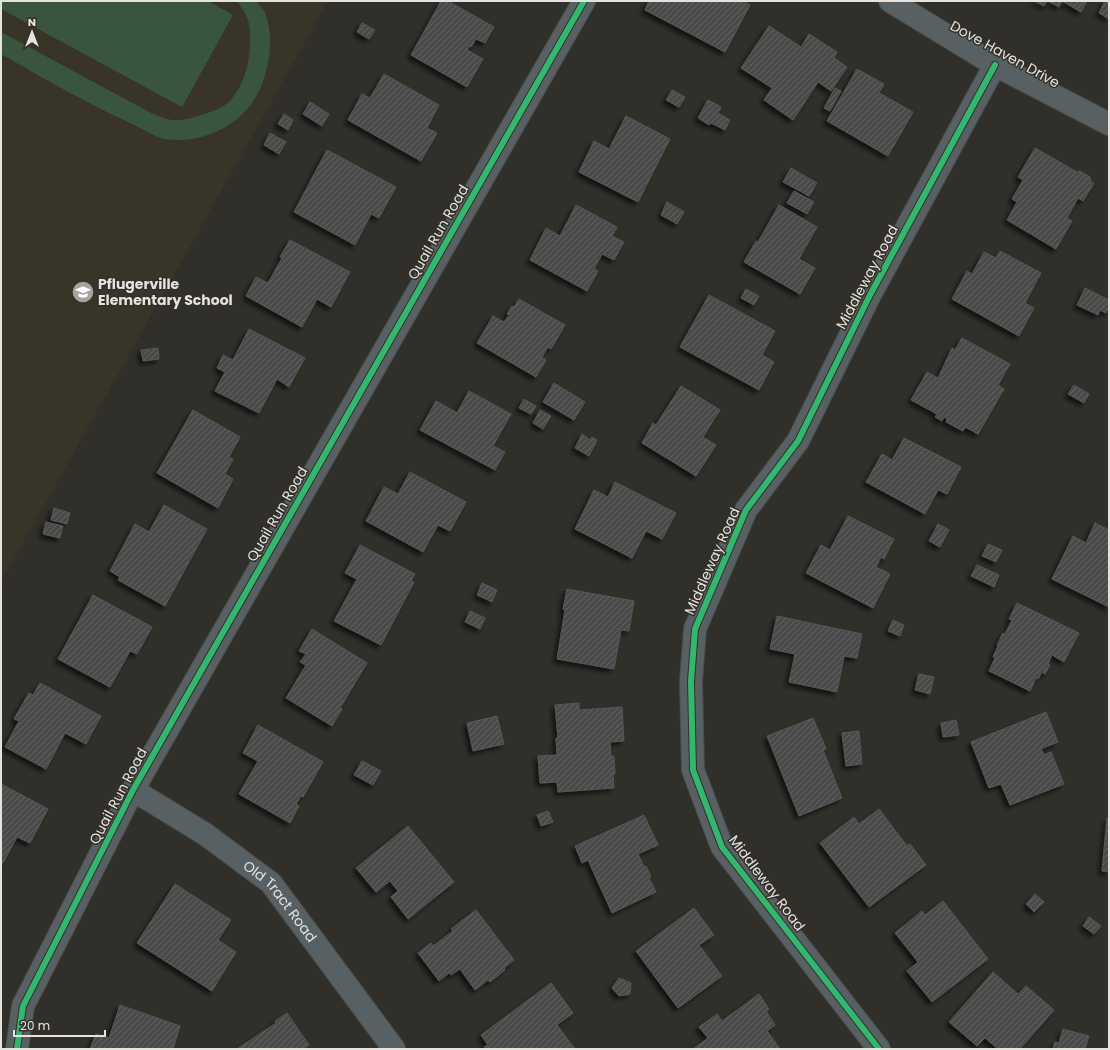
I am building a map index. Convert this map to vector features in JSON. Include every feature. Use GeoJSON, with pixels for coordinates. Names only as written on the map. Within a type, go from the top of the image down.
{"type":"FeatureCollection","features":[{"type":"Feature","properties":{"kind":"street","name":"Quail Run Road"},"geometry":{"type":"LineString","coordinates":[[17,1049],[23,1006],[133,790],[584,1]]}},
{"type":"Feature","properties":{"kind":"street","name":"Dove Haven Drive"},"geometry":{"type":"LineString","coordinates":[[890,1],[995,64],[1109,124]]}},
{"type":"Feature","properties":{"kind":"street","name":"Middleway Road"},"geometry":{"type":"LineString","coordinates":[[880,1049],[722,847],[693,770],[691,681],[695,629],[746,510],[798,441],[870,295],[995,64]]}},
{"type":"Feature","properties":{"kind":"street","name":"Old Tract Road"},"geometry":{"type":"LineString","coordinates":[[133,790],[205,834],[272,883],[394,1049]]}},
{"type":"Feature","properties":{"kind":"shaded area","name":"Pflugerville Elementary School"},"geometry":{"type":"Polygon","coordinates":[[[1,1],[328,1],[1,582],[1,1]]]}},
{"type":"Feature","properties":{"kind":"green space"},"geometry":{"type":"Polygon","coordinates":[[[1,1],[208,1],[233,15],[182,107],[1,9],[1,1]]]}},
{"type":"Feature","properties":{"kind":"green space"},"geometry":{"type":"Polygon","coordinates":[[[237,1],[256,1],[265,13],[268,21],[270,47],[263,81],[257,96],[237,119],[224,128],[211,134],[196,138],[180,140],[165,139],[157,136],[49,82],[1,54],[1,32],[151,113],[172,120],[198,116],[218,109],[229,102],[242,83],[248,61],[250,33],[249,22],[245,12],[237,1]]]}},
{"type":"Feature","properties":{"kind":"building"},"geometry":{"type":"Polygon","coordinates":[[[441,1],[448,1],[494,27],[485,43],[476,39],[467,50],[483,59],[467,87],[411,55],[441,1]]]}},
{"type":"Feature","properties":{"kind":"building"},"geometry":{"type":"Polygon","coordinates":[[[649,1],[742,1],[750,5],[725,52],[645,10],[649,1]]]}},
{"type":"Feature","properties":{"kind":"building"},"geometry":{"type":"Polygon","coordinates":[[[1034,1],[1047,1],[1044,6],[1034,1]]]}},
{"type":"Feature","properties":{"kind":"building"},"geometry":{"type":"Polygon","coordinates":[[[1048,1],[1062,1],[1059,7],[1048,1]]]}},
{"type":"Feature","properties":{"kind":"building"},"geometry":{"type":"Polygon","coordinates":[[[1062,1],[1087,1],[1081,12],[1062,1]]]}},
{"type":"Feature","properties":{"kind":"building"},"geometry":{"type":"Polygon","coordinates":[[[1105,1],[1109,1],[1109,19],[1099,13],[1105,1]]]}},
{"type":"Feature","properties":{"kind":"building"},"geometry":{"type":"Polygon","coordinates":[[[362,23],[375,30],[369,39],[357,32],[362,23]]]}},
{"type":"Feature","properties":{"kind":"building"},"geometry":{"type":"Polygon","coordinates":[[[769,26],[801,47],[809,34],[837,52],[834,58],[847,67],[831,91],[818,82],[793,120],[764,100],[772,88],[741,68],[769,26]]]}},
{"type":"Feature","properties":{"kind":"building"},"geometry":{"type":"Polygon","coordinates":[[[857,69],[884,84],[879,93],[913,112],[888,156],[827,121],[857,69]]]}},
{"type":"Feature","properties":{"kind":"building"},"geometry":{"type":"Polygon","coordinates":[[[384,74],[439,105],[427,128],[437,133],[421,161],[348,120],[362,94],[370,98],[384,74]]]}},
{"type":"Feature","properties":{"kind":"building"},"geometry":{"type":"Polygon","coordinates":[[[835,88],[841,91],[830,111],[824,108],[835,88]]]}},
{"type":"Feature","properties":{"kind":"building"},"geometry":{"type":"Polygon","coordinates":[[[672,90],[685,97],[679,107],[666,100],[672,90]]]}},
{"type":"Feature","properties":{"kind":"building"},"geometry":{"type":"Polygon","coordinates":[[[708,100],[721,107],[718,113],[730,120],[725,130],[711,123],[709,125],[698,118],[708,100]]]}},
{"type":"Feature","properties":{"kind":"building"},"geometry":{"type":"Polygon","coordinates":[[[310,102],[329,114],[322,126],[303,114],[310,102]]]}},
{"type":"Feature","properties":{"kind":"building"},"geometry":{"type":"Polygon","coordinates":[[[284,114],[293,120],[288,130],[278,124],[284,114]]]}},
{"type":"Feature","properties":{"kind":"building"},"geometry":{"type":"Polygon","coordinates":[[[626,116],[670,139],[638,202],[579,172],[594,141],[609,149],[626,116]]]}},
{"type":"Feature","properties":{"kind":"building"},"geometry":{"type":"Polygon","coordinates":[[[270,133],[286,142],[279,154],[264,145],[270,133]]]}},
{"type":"Feature","properties":{"kind":"building"},"geometry":{"type":"Polygon","coordinates":[[[1035,148],[1077,172],[1080,171],[1090,177],[1091,182],[1094,183],[1083,201],[1078,198],[1067,218],[1072,221],[1056,249],[1007,220],[1017,202],[1012,199],[1023,180],[1018,177],[1035,148]]]}},
{"type":"Feature","properties":{"kind":"building"},"geometry":{"type":"Polygon","coordinates":[[[327,150],[396,187],[379,218],[371,214],[355,245],[294,212],[327,150]]]}},
{"type":"Feature","properties":{"kind":"building"},"geometry":{"type":"Polygon","coordinates":[[[791,168],[817,183],[809,196],[783,182],[791,168]]]}},
{"type":"Feature","properties":{"kind":"building"},"geometry":{"type":"Polygon","coordinates":[[[794,191],[814,202],[807,214],[787,203],[794,191]]]}},
{"type":"Feature","properties":{"kind":"building"},"geometry":{"type":"Polygon","coordinates":[[[667,202],[684,212],[677,224],[661,215],[667,202]]]}},
{"type":"Feature","properties":{"kind":"building"},"geometry":{"type":"Polygon","coordinates":[[[576,205],[617,227],[612,236],[624,242],[614,260],[602,254],[594,269],[598,271],[587,291],[530,260],[546,228],[560,236],[576,205]]]}},
{"type":"Feature","properties":{"kind":"building"},"geometry":{"type":"Polygon","coordinates":[[[779,205],[817,227],[799,259],[815,268],[800,294],[744,262],[756,241],[758,242],[779,205]]]}},
{"type":"Feature","properties":{"kind":"building"},"geometry":{"type":"Polygon","coordinates":[[[290,240],[350,272],[331,307],[317,299],[302,327],[246,296],[256,277],[268,283],[290,240]]]}},
{"type":"Feature","properties":{"kind":"building"},"geometry":{"type":"Polygon","coordinates":[[[1000,251],[1041,273],[1025,303],[1034,308],[1019,336],[952,299],[967,271],[972,274],[984,252],[996,258],[1000,251]]]}},
{"type":"Feature","properties":{"kind":"building"},"geometry":{"type":"Polygon","coordinates":[[[1085,288],[1109,300],[1109,307],[1106,313],[1100,310],[1098,315],[1077,305],[1085,288]]]}},
{"type":"Feature","properties":{"kind":"building"},"geometry":{"type":"Polygon","coordinates":[[[746,289],[759,296],[754,305],[741,298],[746,289]]]}},
{"type":"Feature","properties":{"kind":"building"},"geometry":{"type":"Polygon","coordinates":[[[709,295],[775,331],[762,355],[774,362],[759,390],[680,347],[709,295]]]}},
{"type":"Feature","properties":{"kind":"building"},"geometry":{"type":"Polygon","coordinates":[[[519,299],[565,325],[551,349],[548,347],[542,357],[546,360],[536,377],[477,343],[493,316],[504,322],[509,315],[507,314],[512,306],[514,307],[519,299]]]}},
{"type":"Feature","properties":{"kind":"building"},"geometry":{"type":"Polygon","coordinates":[[[249,329],[305,358],[289,387],[277,379],[259,413],[215,391],[225,372],[217,368],[223,355],[233,360],[249,329]]]}},
{"type":"Feature","properties":{"kind":"building"},"geometry":{"type":"Polygon","coordinates":[[[962,338],[1010,364],[998,385],[1004,389],[978,434],[965,427],[963,431],[946,422],[947,419],[944,417],[942,421],[935,417],[937,414],[911,400],[927,372],[938,378],[952,348],[955,350],[962,338]]]}},
{"type":"Feature","properties":{"kind":"building"},"geometry":{"type":"Polygon","coordinates":[[[158,348],[159,359],[143,361],[141,350],[158,348]]]}},
{"type":"Feature","properties":{"kind":"building"},"geometry":{"type":"Polygon","coordinates":[[[554,383],[585,402],[574,420],[543,402],[554,383]]]}},
{"type":"Feature","properties":{"kind":"building"},"geometry":{"type":"Polygon","coordinates":[[[1074,385],[1089,394],[1084,403],[1068,394],[1074,385]]]}},
{"type":"Feature","properties":{"kind":"building"},"geometry":{"type":"Polygon","coordinates":[[[681,386],[720,410],[703,437],[716,445],[696,476],[642,443],[653,423],[656,425],[681,386]]]}},
{"type":"Feature","properties":{"kind":"building"},"geometry":{"type":"Polygon","coordinates":[[[469,391],[511,414],[493,446],[505,452],[495,470],[420,430],[436,401],[457,413],[469,391]]]}},
{"type":"Feature","properties":{"kind":"building"},"geometry":{"type":"Polygon","coordinates":[[[524,399],[536,406],[531,414],[519,408],[524,399]]]}},
{"type":"Feature","properties":{"kind":"building"},"geometry":{"type":"Polygon","coordinates":[[[193,410],[240,437],[229,457],[233,459],[225,474],[233,479],[218,508],[157,473],[193,410]]]}},
{"type":"Feature","properties":{"kind":"building"},"geometry":{"type":"Polygon","coordinates":[[[540,410],[551,416],[543,429],[533,423],[540,410]]]}},
{"type":"Feature","properties":{"kind":"building"},"geometry":{"type":"Polygon","coordinates":[[[582,434],[590,440],[592,437],[597,440],[589,456],[575,448],[582,434]]]}},
{"type":"Feature","properties":{"kind":"building"},"geometry":{"type":"Polygon","coordinates":[[[904,438],[961,467],[947,494],[938,490],[925,514],[866,482],[882,454],[892,460],[904,438]]]}},
{"type":"Feature","properties":{"kind":"building"},"geometry":{"type":"Polygon","coordinates":[[[410,472],[466,502],[450,531],[438,525],[423,552],[366,521],[384,487],[398,494],[410,472]]]}},
{"type":"Feature","properties":{"kind":"building"},"geometry":{"type":"Polygon","coordinates":[[[615,482],[676,513],[662,539],[646,531],[632,558],[575,529],[594,490],[608,497],[615,482]]]}},
{"type":"Feature","properties":{"kind":"building"},"geometry":{"type":"Polygon","coordinates":[[[164,505],[207,529],[165,606],[118,580],[120,577],[110,571],[135,524],[149,532],[164,505]]]}},
{"type":"Feature","properties":{"kind":"building"},"geometry":{"type":"Polygon","coordinates":[[[54,508],[70,513],[67,524],[51,520],[54,508]]]}},
{"type":"Feature","properties":{"kind":"building"},"geometry":{"type":"Polygon","coordinates":[[[848,516],[894,539],[884,559],[881,557],[876,567],[890,574],[873,608],[806,573],[821,545],[830,550],[848,516]]]}},
{"type":"Feature","properties":{"kind":"building"},"geometry":{"type":"Polygon","coordinates":[[[46,522],[63,526],[60,538],[43,534],[46,522]]]}},
{"type":"Feature","properties":{"kind":"building"},"geometry":{"type":"Polygon","coordinates":[[[1095,523],[1109,530],[1109,607],[1052,579],[1073,536],[1086,543],[1095,523]]]}},
{"type":"Feature","properties":{"kind":"building"},"geometry":{"type":"Polygon","coordinates":[[[938,524],[949,530],[940,547],[929,541],[938,524]]]}},
{"type":"Feature","properties":{"kind":"building"},"geometry":{"type":"Polygon","coordinates":[[[988,544],[1002,550],[996,562],[982,556],[988,544]]]}},
{"type":"Feature","properties":{"kind":"building"},"geometry":{"type":"Polygon","coordinates":[[[360,545],[415,574],[411,581],[414,582],[381,645],[334,621],[357,579],[345,573],[360,545]]]}},
{"type":"Feature","properties":{"kind":"building"},"geometry":{"type":"Polygon","coordinates":[[[977,565],[999,575],[994,587],[971,576],[977,565]]]}},
{"type":"Feature","properties":{"kind":"building"},"geometry":{"type":"Polygon","coordinates":[[[482,583],[497,590],[492,602],[477,595],[482,583]]]}},
{"type":"Feature","properties":{"kind":"building"},"geometry":{"type":"Polygon","coordinates":[[[567,589],[634,601],[629,631],[621,630],[614,669],[557,659],[567,589]]]}},
{"type":"Feature","properties":{"kind":"building"},"geometry":{"type":"Polygon","coordinates":[[[93,595],[152,627],[137,654],[130,651],[110,687],[58,659],[93,595]]]}},
{"type":"Feature","properties":{"kind":"building"},"geometry":{"type":"Polygon","coordinates":[[[1017,603],[1079,633],[1064,662],[1052,655],[1048,664],[1050,665],[1045,674],[1042,672],[1038,679],[1036,678],[1030,691],[989,671],[995,658],[993,657],[998,646],[997,645],[1003,633],[1005,634],[1012,620],[1009,619],[1017,603]]]}},
{"type":"Feature","properties":{"kind":"building"},"geometry":{"type":"Polygon","coordinates":[[[470,611],[485,618],[480,629],[465,622],[470,611]]]}},
{"type":"Feature","properties":{"kind":"building"},"geometry":{"type":"Polygon","coordinates":[[[777,616],[862,634],[857,658],[844,656],[837,692],[789,682],[795,654],[770,649],[777,616]]]}},
{"type":"Feature","properties":{"kind":"building"},"geometry":{"type":"Polygon","coordinates":[[[893,620],[904,625],[900,636],[888,631],[893,620]]]}},
{"type":"Feature","properties":{"kind":"building"},"geometry":{"type":"Polygon","coordinates":[[[312,629],[367,663],[340,708],[342,709],[332,726],[286,698],[306,665],[300,662],[306,654],[299,651],[312,629]]]}},
{"type":"Feature","properties":{"kind":"building"},"geometry":{"type":"Polygon","coordinates":[[[919,674],[934,677],[930,694],[915,690],[919,674]]]}},
{"type":"Feature","properties":{"kind":"building"},"geometry":{"type":"Polygon","coordinates":[[[40,683],[101,716],[86,744],[65,733],[46,769],[5,747],[19,721],[14,719],[29,693],[33,695],[40,683]]]}},
{"type":"Feature","properties":{"kind":"building"},"geometry":{"type":"Polygon","coordinates":[[[579,703],[579,710],[622,707],[624,741],[610,742],[611,756],[614,756],[614,788],[558,792],[557,782],[540,783],[538,756],[557,755],[556,738],[558,738],[555,705],[579,703]]]}},
{"type":"Feature","properties":{"kind":"building"},"geometry":{"type":"Polygon","coordinates":[[[1046,712],[1058,742],[1041,749],[1044,755],[1051,752],[1064,784],[1010,805],[1001,784],[989,788],[971,742],[1046,712]]]}},
{"type":"Feature","properties":{"kind":"building"},"geometry":{"type":"Polygon","coordinates":[[[497,716],[504,744],[473,751],[467,723],[497,716]]]}},
{"type":"Feature","properties":{"kind":"building"},"geometry":{"type":"Polygon","coordinates":[[[813,718],[826,749],[823,750],[842,798],[799,816],[767,736],[813,718]]]}},
{"type":"Feature","properties":{"kind":"building"},"geometry":{"type":"Polygon","coordinates":[[[956,720],[959,735],[943,737],[941,723],[956,720]]]}},
{"type":"Feature","properties":{"kind":"building"},"geometry":{"type":"Polygon","coordinates":[[[258,725],[323,762],[303,797],[301,796],[296,804],[299,806],[290,823],[239,794],[258,761],[243,753],[258,725]]]}},
{"type":"Feature","properties":{"kind":"building"},"geometry":{"type":"Polygon","coordinates":[[[859,731],[862,764],[846,766],[842,733],[859,731]]]}},
{"type":"Feature","properties":{"kind":"building"},"geometry":{"type":"Polygon","coordinates":[[[362,761],[381,771],[373,785],[354,775],[362,761]]]}},
{"type":"Feature","properties":{"kind":"building"},"geometry":{"type":"Polygon","coordinates":[[[1,784],[48,809],[30,843],[17,837],[3,863],[1,862],[1,784]]]}},
{"type":"Feature","properties":{"kind":"building"},"geometry":{"type":"Polygon","coordinates":[[[879,809],[907,846],[910,844],[926,865],[869,907],[820,843],[854,817],[859,824],[879,809]]]}},
{"type":"Feature","properties":{"kind":"building"},"geometry":{"type":"Polygon","coordinates":[[[548,811],[553,822],[541,826],[537,815],[548,811]]]}},
{"type":"Feature","properties":{"kind":"building"},"geometry":{"type":"Polygon","coordinates":[[[644,815],[658,845],[638,854],[644,867],[646,866],[651,877],[649,878],[656,892],[612,913],[588,860],[582,863],[575,846],[644,815]]]}},
{"type":"Feature","properties":{"kind":"building"},"geometry":{"type":"Polygon","coordinates":[[[1107,818],[1109,818],[1109,872],[1102,871],[1107,818]]]}},
{"type":"Feature","properties":{"kind":"building"},"geometry":{"type":"Polygon","coordinates":[[[408,826],[454,882],[408,919],[391,897],[398,891],[390,881],[376,892],[356,868],[408,826]]]}},
{"type":"Feature","properties":{"kind":"building"},"geometry":{"type":"Polygon","coordinates":[[[175,884],[231,920],[218,940],[236,952],[212,991],[137,943],[175,884]]]}},
{"type":"Feature","properties":{"kind":"building"},"geometry":{"type":"Polygon","coordinates":[[[1035,894],[1044,902],[1034,912],[1026,904],[1035,894]]]}},
{"type":"Feature","properties":{"kind":"building"},"geometry":{"type":"Polygon","coordinates":[[[943,901],[988,959],[932,1002],[907,971],[918,962],[895,933],[922,911],[925,915],[943,901]]]}},
{"type":"Feature","properties":{"kind":"building"},"geometry":{"type":"Polygon","coordinates":[[[694,908],[714,935],[699,945],[722,976],[678,1008],[636,951],[694,908]]]}},
{"type":"Feature","properties":{"kind":"building"},"geometry":{"type":"Polygon","coordinates":[[[476,910],[514,960],[504,968],[505,970],[490,982],[488,980],[475,990],[460,969],[451,975],[449,973],[439,981],[418,953],[431,943],[433,946],[453,931],[451,929],[476,910]]]}},
{"type":"Feature","properties":{"kind":"building"},"geometry":{"type":"Polygon","coordinates":[[[1089,917],[1101,926],[1094,934],[1083,926],[1089,917]]]}},
{"type":"Feature","properties":{"kind":"building"},"geometry":{"type":"Polygon","coordinates":[[[993,972],[1018,994],[1026,986],[1054,1010],[1020,1049],[998,1049],[985,1038],[977,1046],[949,1022],[993,972]]]}},
{"type":"Feature","properties":{"kind":"building"},"geometry":{"type":"Polygon","coordinates":[[[619,978],[631,983],[630,994],[619,996],[612,988],[619,978]]]}},
{"type":"Feature","properties":{"kind":"building"},"geometry":{"type":"Polygon","coordinates":[[[551,983],[573,1013],[557,1025],[575,1049],[486,1049],[484,1047],[488,1045],[481,1035],[551,983]]]}},
{"type":"Feature","properties":{"kind":"building"},"geometry":{"type":"Polygon","coordinates":[[[759,994],[769,1009],[766,1011],[775,1025],[767,1031],[780,1049],[693,1049],[708,1038],[699,1027],[717,1014],[722,1021],[759,994]]]}},
{"type":"Feature","properties":{"kind":"building"},"geometry":{"type":"Polygon","coordinates":[[[120,1005],[180,1026],[173,1049],[90,1049],[96,1034],[109,1038],[120,1005]]]}},
{"type":"Feature","properties":{"kind":"building"},"geometry":{"type":"Polygon","coordinates":[[[287,1013],[309,1045],[303,1049],[237,1049],[276,1023],[275,1021],[287,1013]]]}},
{"type":"Feature","properties":{"kind":"building"},"geometry":{"type":"Polygon","coordinates":[[[1063,1029],[1089,1036],[1085,1049],[1053,1049],[1055,1042],[1059,1043],[1063,1029]]]}},
{"type":"Feature","properties":{"kind":"cycle path"},"geometry":{"type":"LineString","coordinates":[[17,1049],[23,1006],[133,790],[584,1]]}},
{"type":"Feature","properties":{"kind":"cycle path"},"geometry":{"type":"LineString","coordinates":[[879,1049],[722,847],[693,770],[691,681],[695,629],[746,510],[798,441],[870,295],[995,65]]}},
{"type":"Feature","properties":{"kind":"place","name":"Pflugerville Elementary School"},"geometry":{"type":"Point","coordinates":[83,292]}}]}
